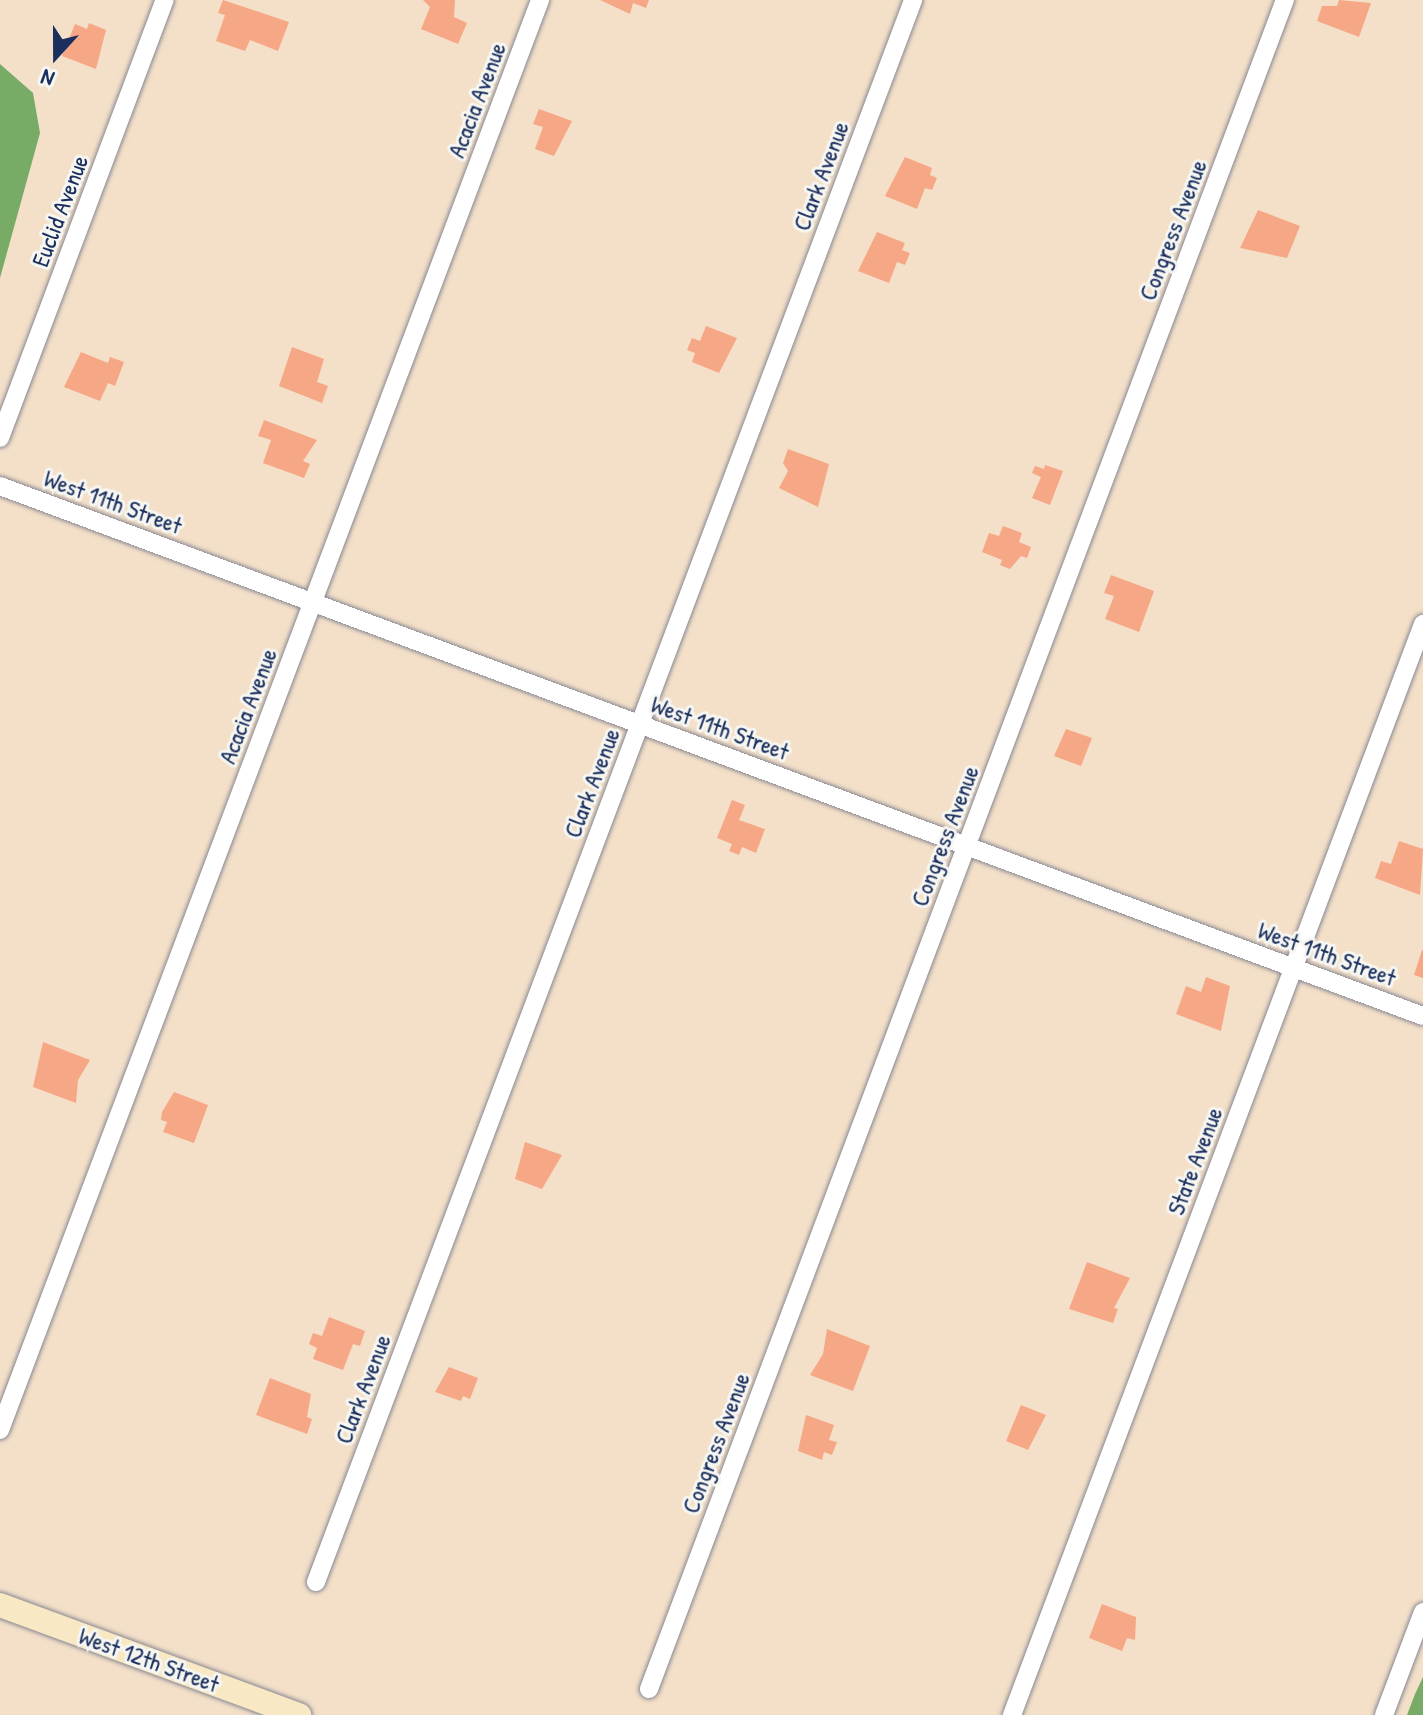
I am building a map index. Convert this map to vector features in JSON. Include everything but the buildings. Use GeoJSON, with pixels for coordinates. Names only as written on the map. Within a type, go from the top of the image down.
{"type":"FeatureCollection","features":[{"type":"Feature","properties":{"kind":"street","name":"Euclid Avenue"},"geometry":{"type":"LineString","coordinates":[[0,438],[165,0]]}},
{"type":"Feature","properties":{"kind":"street","name":"Acacia Avenue"},"geometry":{"type":"LineString","coordinates":[[0,1430],[540,0]]}},
{"type":"Feature","properties":{"kind":"street","name":"Clark Avenue"},"geometry":{"type":"LineString","coordinates":[[316,1582],[913,0]]}},
{"type":"Feature","properties":{"kind":"street","name":"Congress Avenue"},"geometry":{"type":"LineString","coordinates":[[649,1689],[1285,0]]}},
{"type":"Feature","properties":{"kind":"street","name":"West 11th Street"},"geometry":{"type":"LineString","coordinates":[[0,486],[1423,1016]]}},
{"type":"Feature","properties":{"kind":"street","name":"State Avenue"},"geometry":{"type":"LineString","coordinates":[[1012,1715],[1423,624]]}},
{"type":"Feature","properties":{"kind":"street","name":"West 12th Street"},"geometry":{"type":"LineString","coordinates":[[0,1605],[299,1715]]}},
{"type":"Feature","properties":{"kind":"street"},"geometry":{"type":"LineString","coordinates":[[1384,1715],[1423,1612]]}},
{"type":"Feature","properties":{"kind":"green space"},"geometry":{"type":"Polygon","coordinates":[[[0,64],[33,93],[40,133],[0,278],[0,64]]]}},
{"type":"Feature","properties":{"kind":"green space"},"geometry":{"type":"Polygon","coordinates":[[[1423,1677],[1423,1715],[1407,1715],[1415,1694],[1423,1677]]]}}]}
